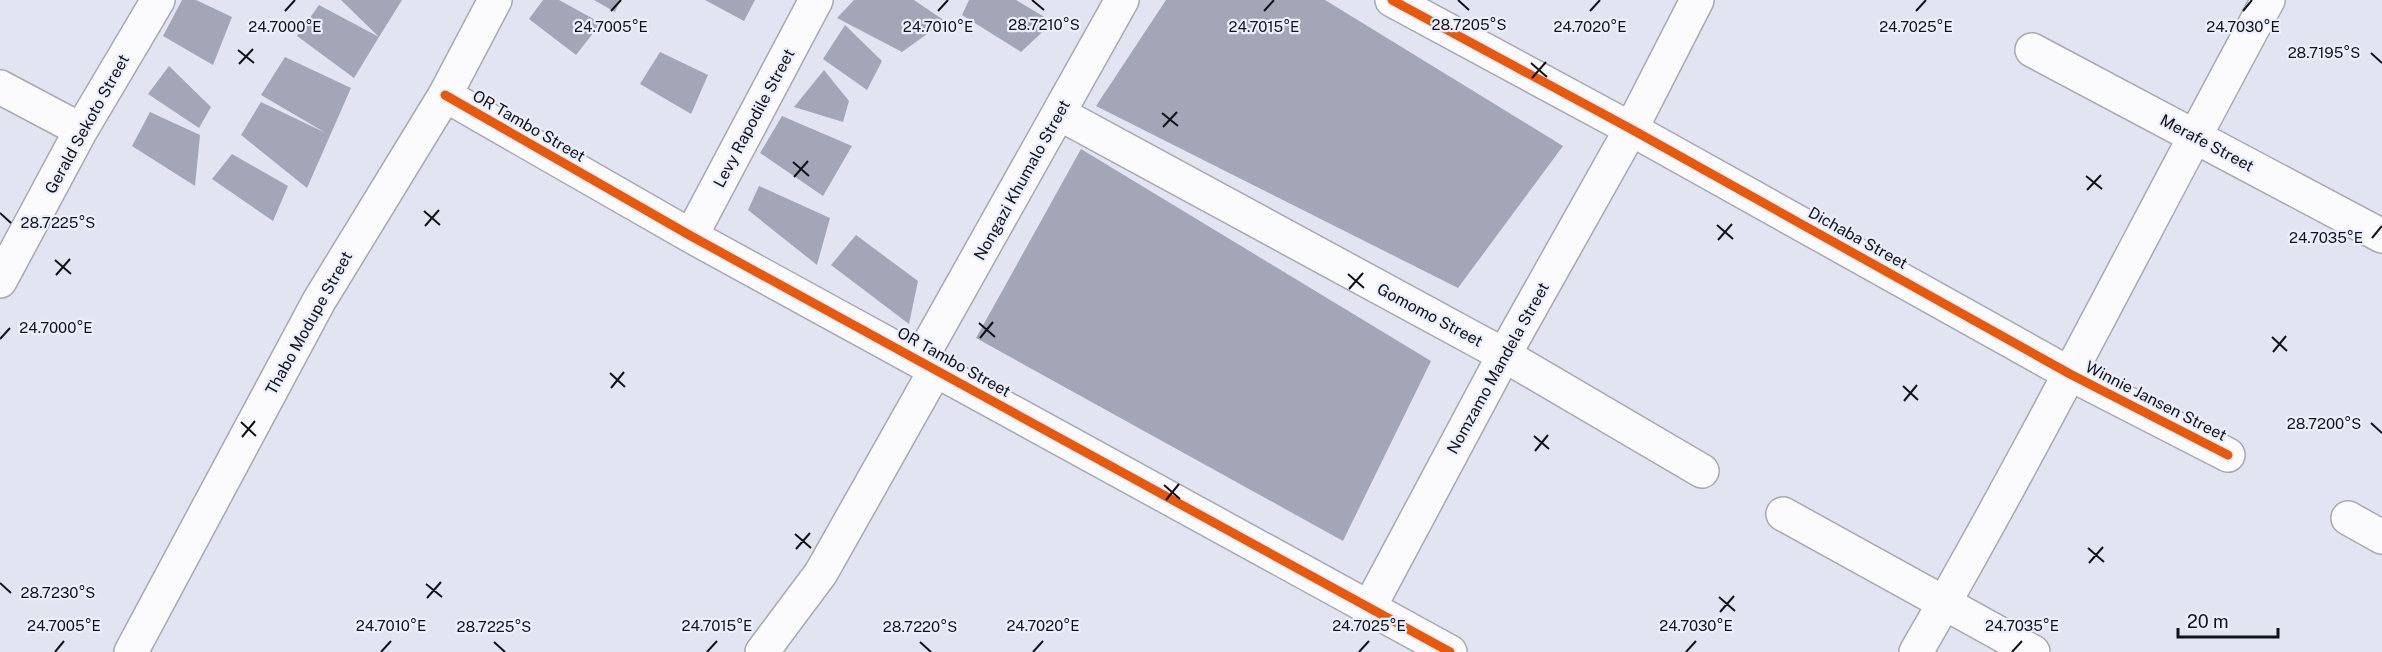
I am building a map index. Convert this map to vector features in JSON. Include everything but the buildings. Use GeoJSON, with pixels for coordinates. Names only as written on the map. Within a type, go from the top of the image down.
{"type":"FeatureCollection","features":[{"type":"Feature","properties":{"kind":"street","name":"Gerald Sekoto Street"},"geometry":{"type":"LineString","coordinates":[[0,281],[81,130],[158,0]]}},
{"type":"Feature","properties":{"kind":"street","name":"Thabo Modupe Street"},"geometry":{"type":"LineString","coordinates":[[131,652],[319,301],[445,95],[495,0]]}},
{"type":"Feature","properties":{"kind":"street","name":"Levy Rapodile Street"},"geometry":{"type":"LineString","coordinates":[[691,236],[816,0]]}},
{"type":"Feature","properties":{"kind":"street","name":"Nongazi Khumalo Street"},"geometry":{"type":"LineString","coordinates":[[762,652],[821,573],[928,364],[1122,0]]}},
{"type":"Feature","properties":{"kind":"street","name":"Nomzamo Mandela Street"},"geometry":{"type":"LineString","coordinates":[[1369,608],[1504,355],[1630,129],[1697,0]]}},
{"type":"Feature","properties":{"kind":"street","name":"Winnie Jansen Street"},"geometry":{"type":"LineString","coordinates":[[1916,652],[2070,374],[2268,0]]}},
{"type":"Feature","properties":{"kind":"street"},"geometry":{"type":"LineString","coordinates":[[1393,1],[1630,129]]}},
{"type":"Feature","properties":{"kind":"street","name":"Merafe Street"},"geometry":{"type":"LineString","coordinates":[[2032,50],[2382,236]]}},
{"type":"Feature","properties":{"kind":"street"},"geometry":{"type":"LineString","coordinates":[[0,87],[81,130]]}},
{"type":"Feature","properties":{"kind":"street","name":"OR Tambo Street"},"geometry":{"type":"LineString","coordinates":[[445,95],[691,236],[1450,652]]}},
{"type":"Feature","properties":{"kind":"street","name":"Gomomo Street"},"geometry":{"type":"LineString","coordinates":[[1060,114],[1504,355],[1702,471]]}},
{"type":"Feature","properties":{"kind":"street","name":"Dichaba Street"},"geometry":{"type":"LineString","coordinates":[[1630,129],[2070,374]]}},
{"type":"Feature","properties":{"kind":"street","name":"Winnie Jansen Street"},"geometry":{"type":"LineString","coordinates":[[2070,374],[2228,455]]}},
{"type":"Feature","properties":{"kind":"street"},"geometry":{"type":"LineString","coordinates":[[1783,514],[2033,652]]}},
{"type":"Feature","properties":{"kind":"street"},"geometry":{"type":"LineString","coordinates":[[2348,518],[2382,537]]}},
{"type":"Feature","properties":{"kind":"cycle path"},"geometry":{"type":"LineString","coordinates":[[1392,0],[1631,129],[2070,374],[2228,455]]}},
{"type":"Feature","properties":{"kind":"cycle path"},"geometry":{"type":"LineString","coordinates":[[445,95],[691,236],[1450,652]]}}]}
